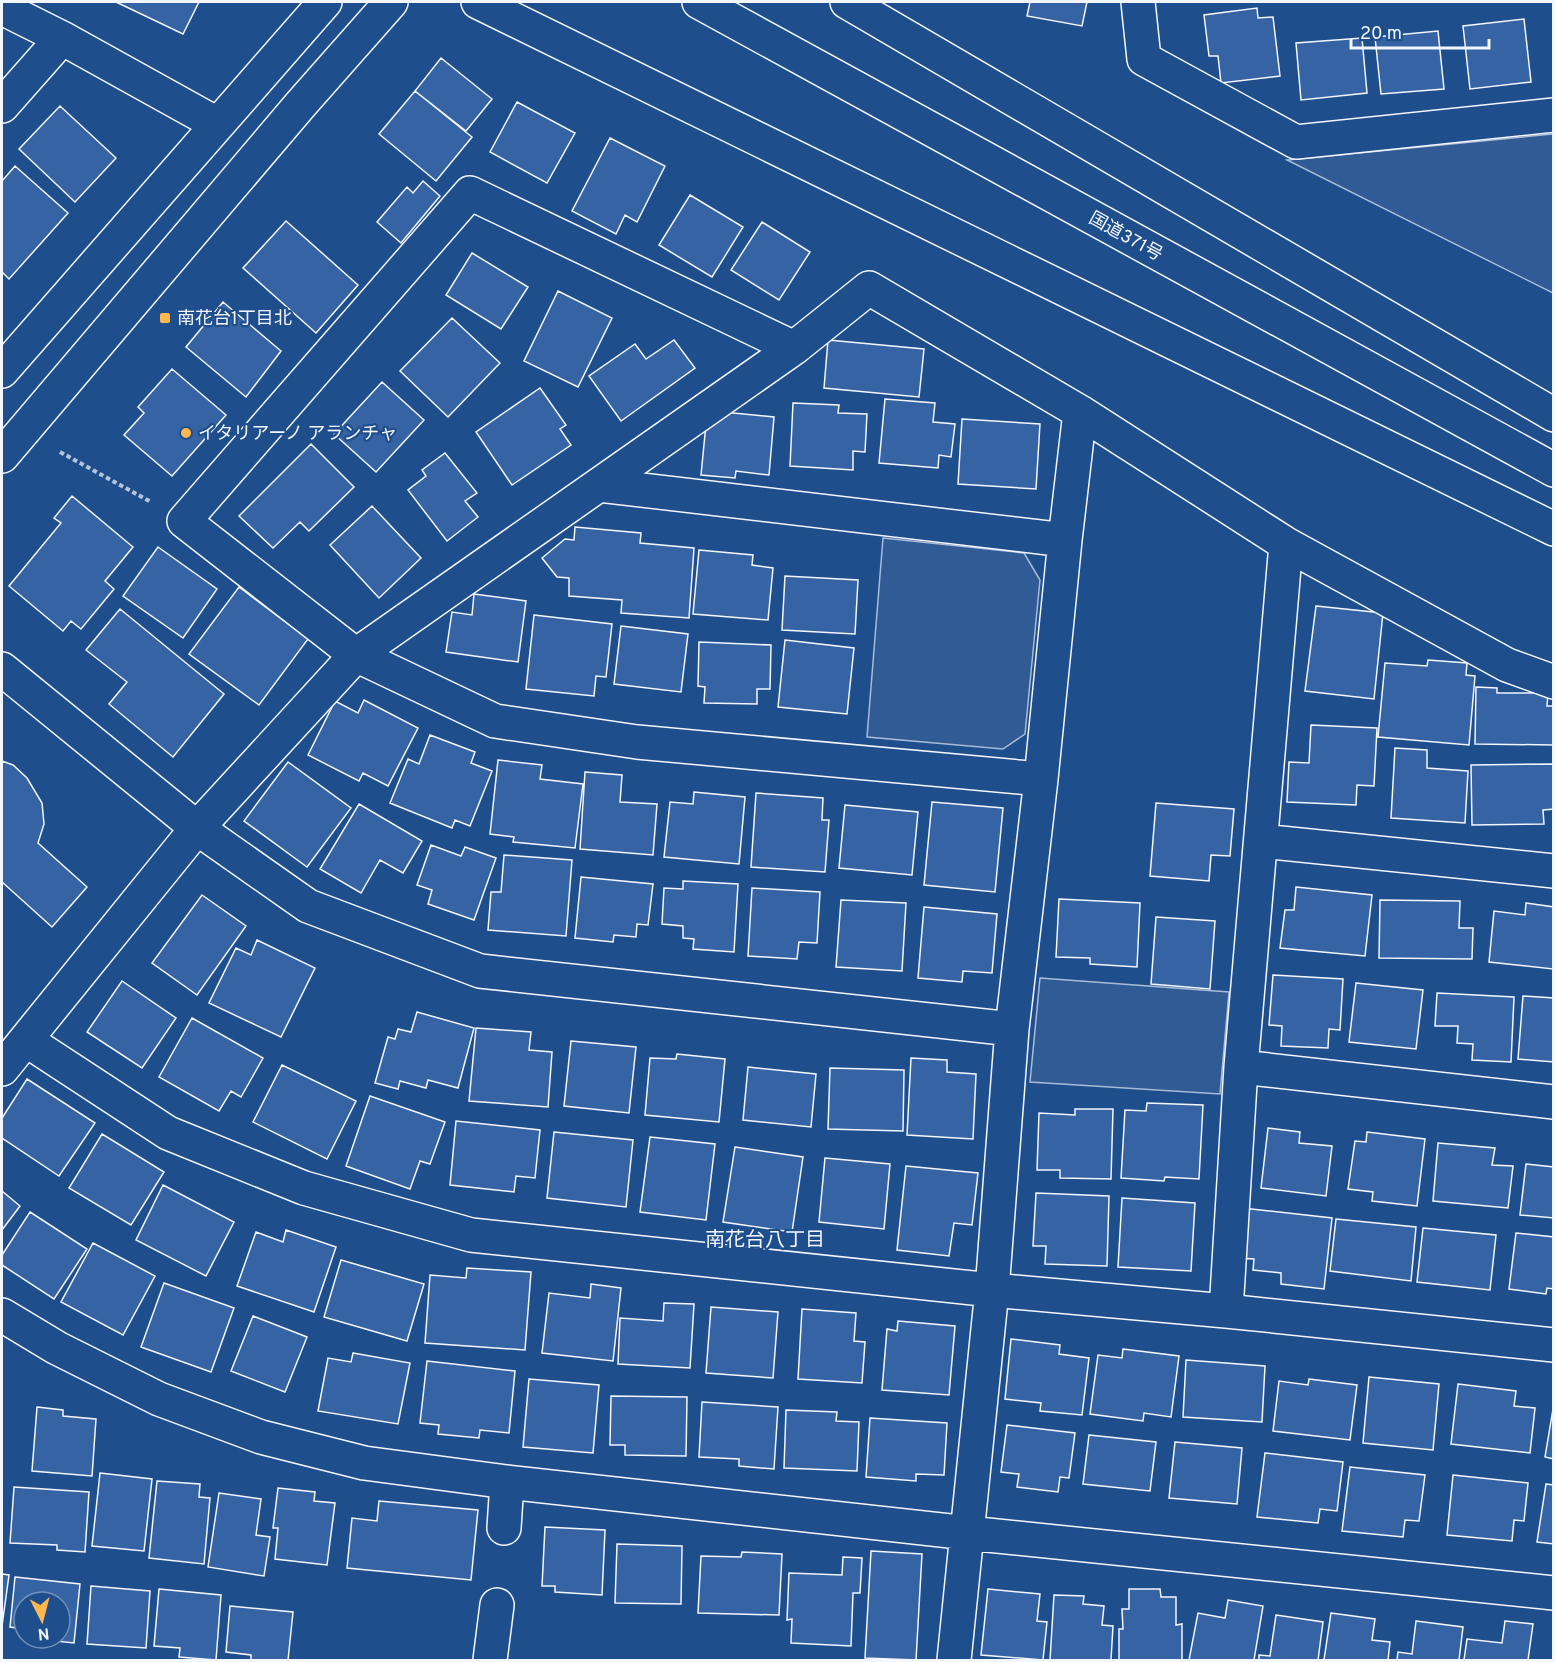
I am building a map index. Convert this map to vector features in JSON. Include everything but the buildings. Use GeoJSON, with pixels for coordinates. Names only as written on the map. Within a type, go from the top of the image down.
{"type":"FeatureCollection","features":[{"type":"Feature","properties":{"kind":"main road"},"geometry":{"type":"LineString","coordinates":[[2,370],[325,2]]}},
{"type":"Feature","properties":{"kind":"main road"},"geometry":{"type":"LineString","coordinates":[[2,456],[301,104],[391,2]]}},
{"type":"Feature","properties":{"kind":"main road"},"geometry":{"type":"LineString","coordinates":[[478,2],[1554,529]]}},
{"type":"Feature","properties":{"kind":"main road","name":"国道371号"},"geometry":{"type":"LineString","coordinates":[[699,2],[1554,470]]}},
{"type":"Feature","properties":{"kind":"main road"},"geometry":{"type":"LineString","coordinates":[[847,2],[1554,415]]}},
{"type":"Feature","properties":{"kind":"main road"},"geometry":{"type":"LineString","coordinates":[[1138,2],[1144,59],[1296,142],[1554,115]]}},
{"type":"Feature","properties":{"kind":"main road"},"geometry":{"type":"LineString","coordinates":[[2,8],[62,38],[217,124]]}},
{"type":"Feature","properties":{"kind":"main road"},"geometry":{"type":"LineString","coordinates":[[2,106],[62,38]]}},
{"type":"Feature","properties":{"kind":"main road"},"geometry":{"type":"LineString","coordinates":[[794,348],[470,193],[184,521],[356,655],[495,721],[637,741],[1041,779]]}},
{"type":"Feature","properties":{"kind":"main road"},"geometry":{"type":"LineString","coordinates":[[2,1068],[197,828],[356,655],[794,348],[869,288],[1080,412],[1286,544],[1507,665],[1554,682]]}},
{"type":"Feature","properties":{"kind":"main road"},"geometry":{"type":"LineString","coordinates":[[954,1660],[992,1290],[1012,1029],[1080,412]]}},
{"type":"Feature","properties":{"kind":"main road"},"geometry":{"type":"LineString","coordinates":[[599,485],[1065,540]]}},
{"type":"Feature","properties":{"kind":"main road"},"geometry":{"type":"LineString","coordinates":[[1226,1311],[1241,1068],[1286,544]]}},
{"type":"Feature","properties":{"kind":"main road"},"geometry":{"type":"LineString","coordinates":[[2,669],[197,828],[308,906],[480,971],[1012,1029]]}},
{"type":"Feature","properties":{"kind":"main road"},"geometry":{"type":"LineString","coordinates":[[1262,841],[1554,871]]}},
{"type":"Feature","properties":{"kind":"main road"},"geometry":{"type":"LineString","coordinates":[[26,1040],[168,1133],[304,1188],[471,1235],[992,1290],[1226,1311],[1554,1345]]}},
{"type":"Feature","properties":{"kind":"main road"},"geometry":{"type":"LineString","coordinates":[[1241,1068],[1554,1102]]}},
{"type":"Feature","properties":{"kind":"main road"},"geometry":{"type":"LineString","coordinates":[[2,1315],[57,1348],[159,1399],[261,1437],[364,1463],[507,1482],[968,1533],[1554,1593]]}},
{"type":"Feature","properties":{"kind":"main road"},"geometry":{"type":"LineString","coordinates":[[504,1528],[507,1482]]}},
{"type":"Feature","properties":{"kind":"main road"},"geometry":{"type":"LineString","coordinates":[[490,1660],[497,1605]]}},
{"type":"Feature","properties":{"kind":"path"},"geometry":{"type":"LineString","coordinates":[[23,431],[184,521]]}},
{"type":"Feature","properties":{"kind":"shaded area"},"geometry":{"type":"Polygon","coordinates":[[[1553,134],[1553,293],[1287,160],[1553,134]]]}},
{"type":"Feature","properties":{"kind":"shaded area"},"geometry":{"type":"Polygon","coordinates":[[[883,538],[1024,553],[1040,580],[1025,734],[1003,749],[867,737],[883,538]]]}},
{"type":"Feature","properties":{"kind":"shaded area"},"geometry":{"type":"Polygon","coordinates":[[[1040,978],[1229,992],[1220,1094],[1030,1082],[1040,978]]]}},
{"type":"Feature","properties":{"kind":"place","name":"南花台1丁目北"},"geometry":{"type":"Point","coordinates":[165,318]}},
{"type":"Feature","properties":{"kind":"place","name":"イタリアーノ アランチャ"},"geometry":{"type":"Point","coordinates":[186,433]}},
{"type":"Feature","properties":{"kind":"district","name":"南花台八丁目"},"geometry":{"type":"Point","coordinates":[765,1239]}}]}
